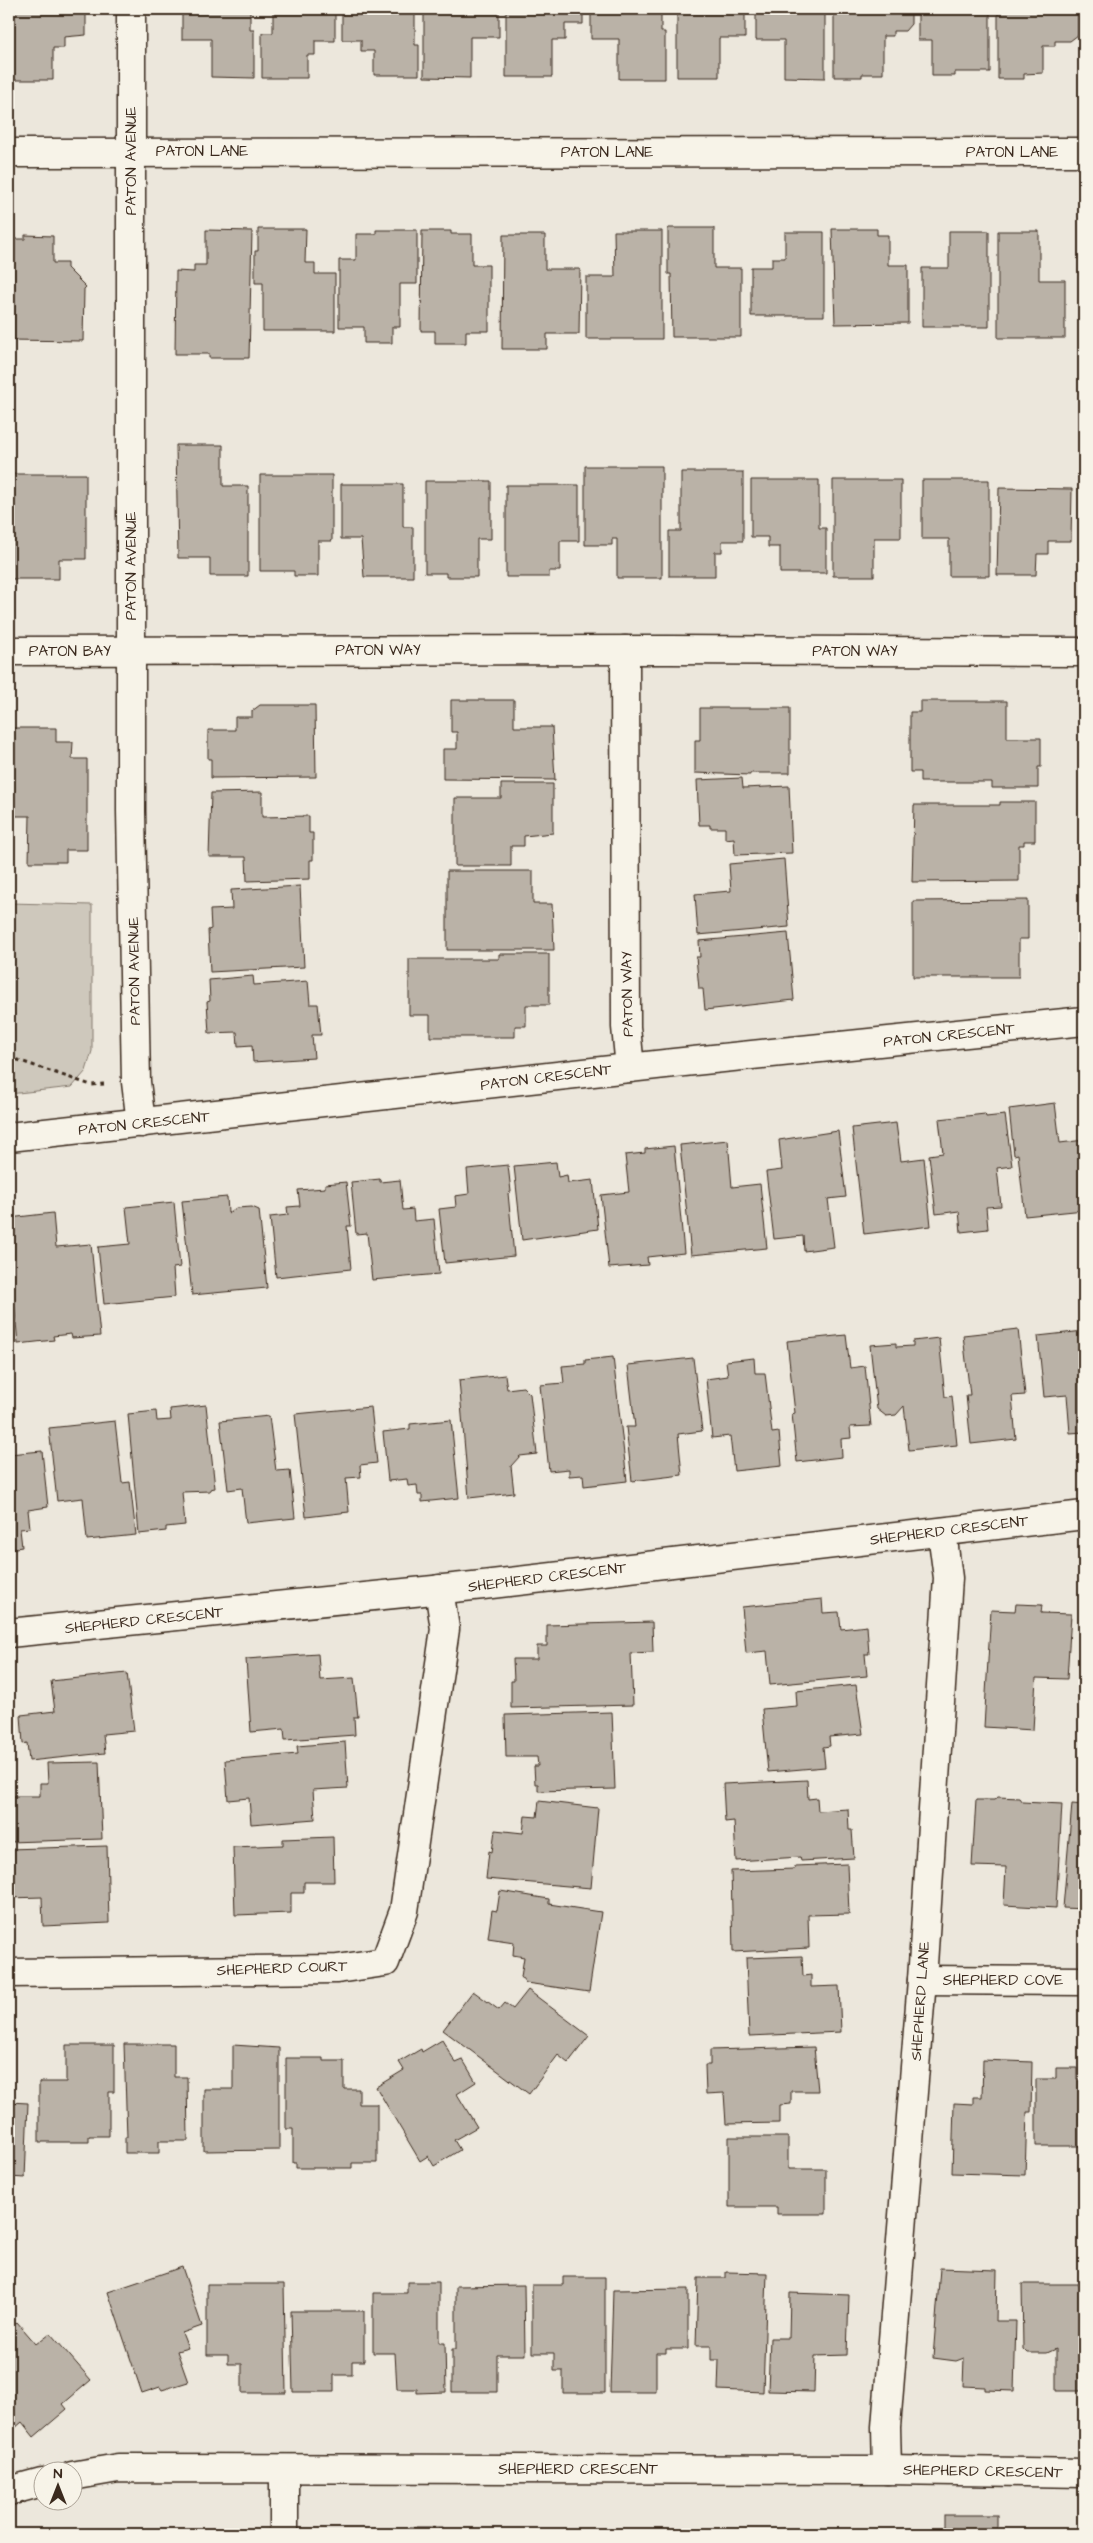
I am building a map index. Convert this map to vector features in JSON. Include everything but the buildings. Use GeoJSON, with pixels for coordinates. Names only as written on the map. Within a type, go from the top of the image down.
{"type":"FeatureCollection","features":[{"type":"Feature","properties":{"kind":"street","name":"PATON AVENUE"},"geometry":{"type":"LineString","coordinates":[[131,9],[131,650],[136,1082],[141,1122]]}},
{"type":"Feature","properties":{"kind":"street","name":"PATON LANE"},"geometry":{"type":"LineString","coordinates":[[9,153],[1084,152]]}},
{"type":"Feature","properties":{"kind":"street","name":"PATON BAY"},"geometry":{"type":"LineString","coordinates":[[9,650],[131,650]]}},
{"type":"Feature","properties":{"kind":"street","name":"PATON WAY"},"geometry":{"type":"LineString","coordinates":[[131,650],[1084,652]]}},
{"type":"Feature","properties":{"kind":"street","name":"PATON WAY"},"geometry":{"type":"LineString","coordinates":[[626,650],[626,1027],[630,1068]]}},
{"type":"Feature","properties":{"kind":"street","name":"PATON CRESCENT"},"geometry":{"type":"LineString","coordinates":[[9,1137],[630,1068],[1084,1021]]}},
{"type":"Feature","properties":{"kind":"street","name":"SHEPHERD CRESCENT"},"geometry":{"type":"LineString","coordinates":[[9,1633],[439,1589],[1084,1515]]}},
{"type":"Feature","properties":{"kind":"street","name":"SHEPHERD LANE"},"geometry":{"type":"LineString","coordinates":[[887,2470],[886,2427],[922,1980],[948,1578],[942,1532]]}},
{"type":"Feature","properties":{"kind":"street","name":"SHEPHERD COURT"},"geometry":{"type":"LineString","coordinates":[[9,1973],[337,1969],[385,1962],[404,1911],[444,1638],[445,1628],[439,1589]]}},
{"type":"Feature","properties":{"kind":"street","name":"SHEPHERD COVE"},"geometry":{"type":"LineString","coordinates":[[922,1980],[1084,1981]]}},
{"type":"Feature","properties":{"kind":"street","name":"SHEPHERD CRESCENT"},"geometry":{"type":"LineString","coordinates":[[82,2474],[118,2468],[887,2470],[1084,2473]]}},
{"type":"Feature","properties":{"kind":"street"},"geometry":{"type":"LineString","coordinates":[[284,2469],[284,2534]]}},
{"type":"Feature","properties":{"kind":"street"},"geometry":{"type":"LineString","coordinates":[[9,2491],[32,2485]]}},
{"type":"Feature","properties":{"kind":"path"},"geometry":{"type":"LineString","coordinates":[[9,1058],[91,1085],[136,1082]]}},
{"type":"Feature","properties":{"kind":"shaded area"},"geometry":{"type":"Polygon","coordinates":[[[9,903],[92,905],[92,1051],[86,1071],[72,1087],[9,1094],[9,903]]]}}]}
